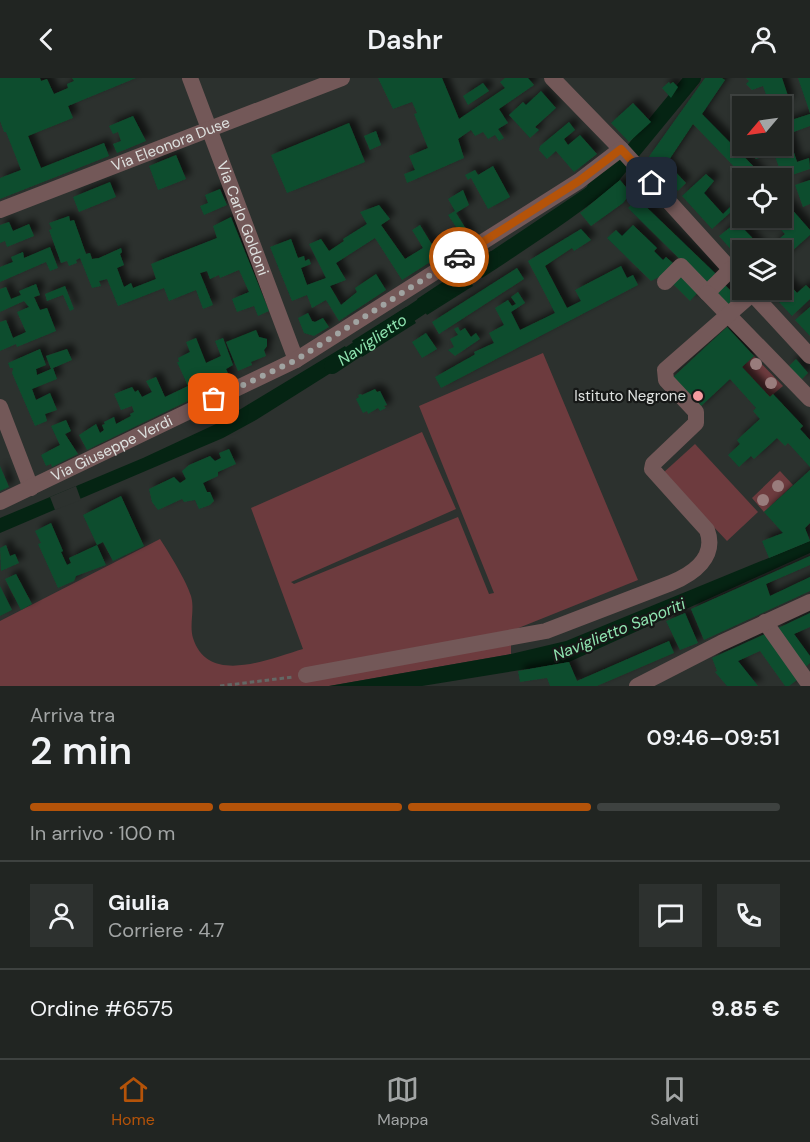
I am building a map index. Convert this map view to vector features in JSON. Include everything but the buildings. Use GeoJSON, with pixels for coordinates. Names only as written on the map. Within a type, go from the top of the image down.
{"type":"FeatureCollection","features":[{"type":"Feature","properties":{"kind":"street","name":"Via Carlo Goldoni"},"geometry":{"type":"LineString","coordinates":[[190,78],[296,360]]}},
{"type":"Feature","properties":{"kind":"street","name":"Via Eleonora Duse"},"geometry":{"type":"LineString","coordinates":[[0,210],[342,78]]}},
{"type":"Feature","properties":{"kind":"street"},"geometry":{"type":"LineString","coordinates":[[552,78],[731,269],[707,293]]}},
{"type":"Feature","properties":{"kind":"street","name":"Via Giuseppe Verdi"},"geometry":{"type":"LineString","coordinates":[[0,502],[296,360],[579,181],[621,149]]}},
{"type":"Feature","properties":{"kind":"street"},"geometry":{"type":"LineString","coordinates":[[664,282],[681,266],[809,395]]}},
{"type":"Feature","properties":{"kind":"street"},"geometry":{"type":"LineString","coordinates":[[306,675],[546,631],[677,580],[696,568],[710,548],[711,540],[707,530],[652,469],[654,464],[696,423],[698,417],[666,380],[665,370],[728,315],[739,300]]}},
{"type":"Feature","properties":{"kind":"street"},"geometry":{"type":"LineString","coordinates":[[759,300],[810,356]]}},
{"type":"Feature","properties":{"kind":"street"},"geometry":{"type":"LineString","coordinates":[[0,407],[31,488]]}},
{"type":"Feature","properties":{"kind":"street"},"geometry":{"type":"LineString","coordinates":[[637,686],[810,602]]}},
{"type":"Feature","properties":{"kind":"street"},"geometry":{"type":"LineString","coordinates":[[765,622],[806,680]]}},
{"type":"Feature","properties":{"kind":"path"},"geometry":{"type":"LineString","coordinates":[[220,686],[306,675]]}},
{"type":"Feature","properties":{"kind":"shaded area"},"geometry":{"type":"Polygon","coordinates":[[[543,353],[638,580],[511,631],[511,654],[329,686],[0,686],[0,621],[160,539],[189,590],[193,638],[201,653],[212,661],[225,665],[241,665],[257,663],[303,649],[251,508],[422,432],[456,509],[291,582],[294,584],[458,517],[489,594],[494,593],[419,406],[543,353]]]}},
{"type":"Feature","properties":{"kind":"shaded area"},"geometry":{"type":"Polygon","coordinates":[[[754,356],[783,386],[770,397],[742,367],[754,356]]]}},
{"type":"Feature","properties":{"kind":"shaded area"},"geometry":{"type":"Polygon","coordinates":[[[695,444],[758,512],[727,541],[663,473],[695,444]]]}},
{"type":"Feature","properties":{"kind":"shaded area"},"geometry":{"type":"Polygon","coordinates":[[[780,471],[793,485],[764,512],[752,498],[780,471]]]}},
{"type":"Feature","properties":{"kind":"water"},"geometry":{"type":"Polygon","coordinates":[[[609,170],[620,180],[604,194],[482,278],[472,264],[609,170]]]}},
{"type":"Feature","properties":{"kind":"water"},"geometry":{"type":"Polygon","coordinates":[[[462,269],[473,286],[427,315],[417,299],[462,269]]]}},
{"type":"Feature","properties":{"kind":"water"},"geometry":{"type":"Polygon","coordinates":[[[406,307],[416,323],[362,357],[352,341],[406,307]]]}},
{"type":"Feature","properties":{"kind":"water"},"geometry":{"type":"Polygon","coordinates":[[[345,346],[353,359],[223,438],[0,533],[0,518],[143,458],[216,424],[345,346]]]}},
{"type":"Feature","properties":{"kind":"water","name":"Naviglietto Saporiti"},"geometry":{"type":"Polygon","coordinates":[[[810,541],[810,553],[569,662],[422,686],[329,686],[511,654],[566,641],[810,541]]]}},
{"type":"Feature","properties":{"kind":"pier"},"geometry":{"type":"Polygon","coordinates":[[[76,486],[81,500],[55,510],[50,497],[76,486]]]}},
{"type":"Feature","properties":{"kind":"waterway","name":"Naviglietto"},"geometry":{"type":"LineString","coordinates":[[595,188],[614,174],[693,78]]}},
{"type":"Feature","properties":{"kind":"waterway","name":"Naviglietto"},"geometry":{"type":"LineString","coordinates":[[332,366],[493,259]]}},
{"type":"Feature","properties":{"kind":"way so far"},"geometry":{"type":"LineString","coordinates":[[214,399],[296,360],[459,257]]}},
{"type":"Feature","properties":{"kind":"place","name":"Istituto Negrone"},"geometry":{"type":"Point","coordinates":[698,396]}},
{"type":"Feature","properties":{"kind":"route"},"geometry":{"type":"LineString","coordinates":[[459,257],[579,181],[621,149],[652,183]]}}]}
